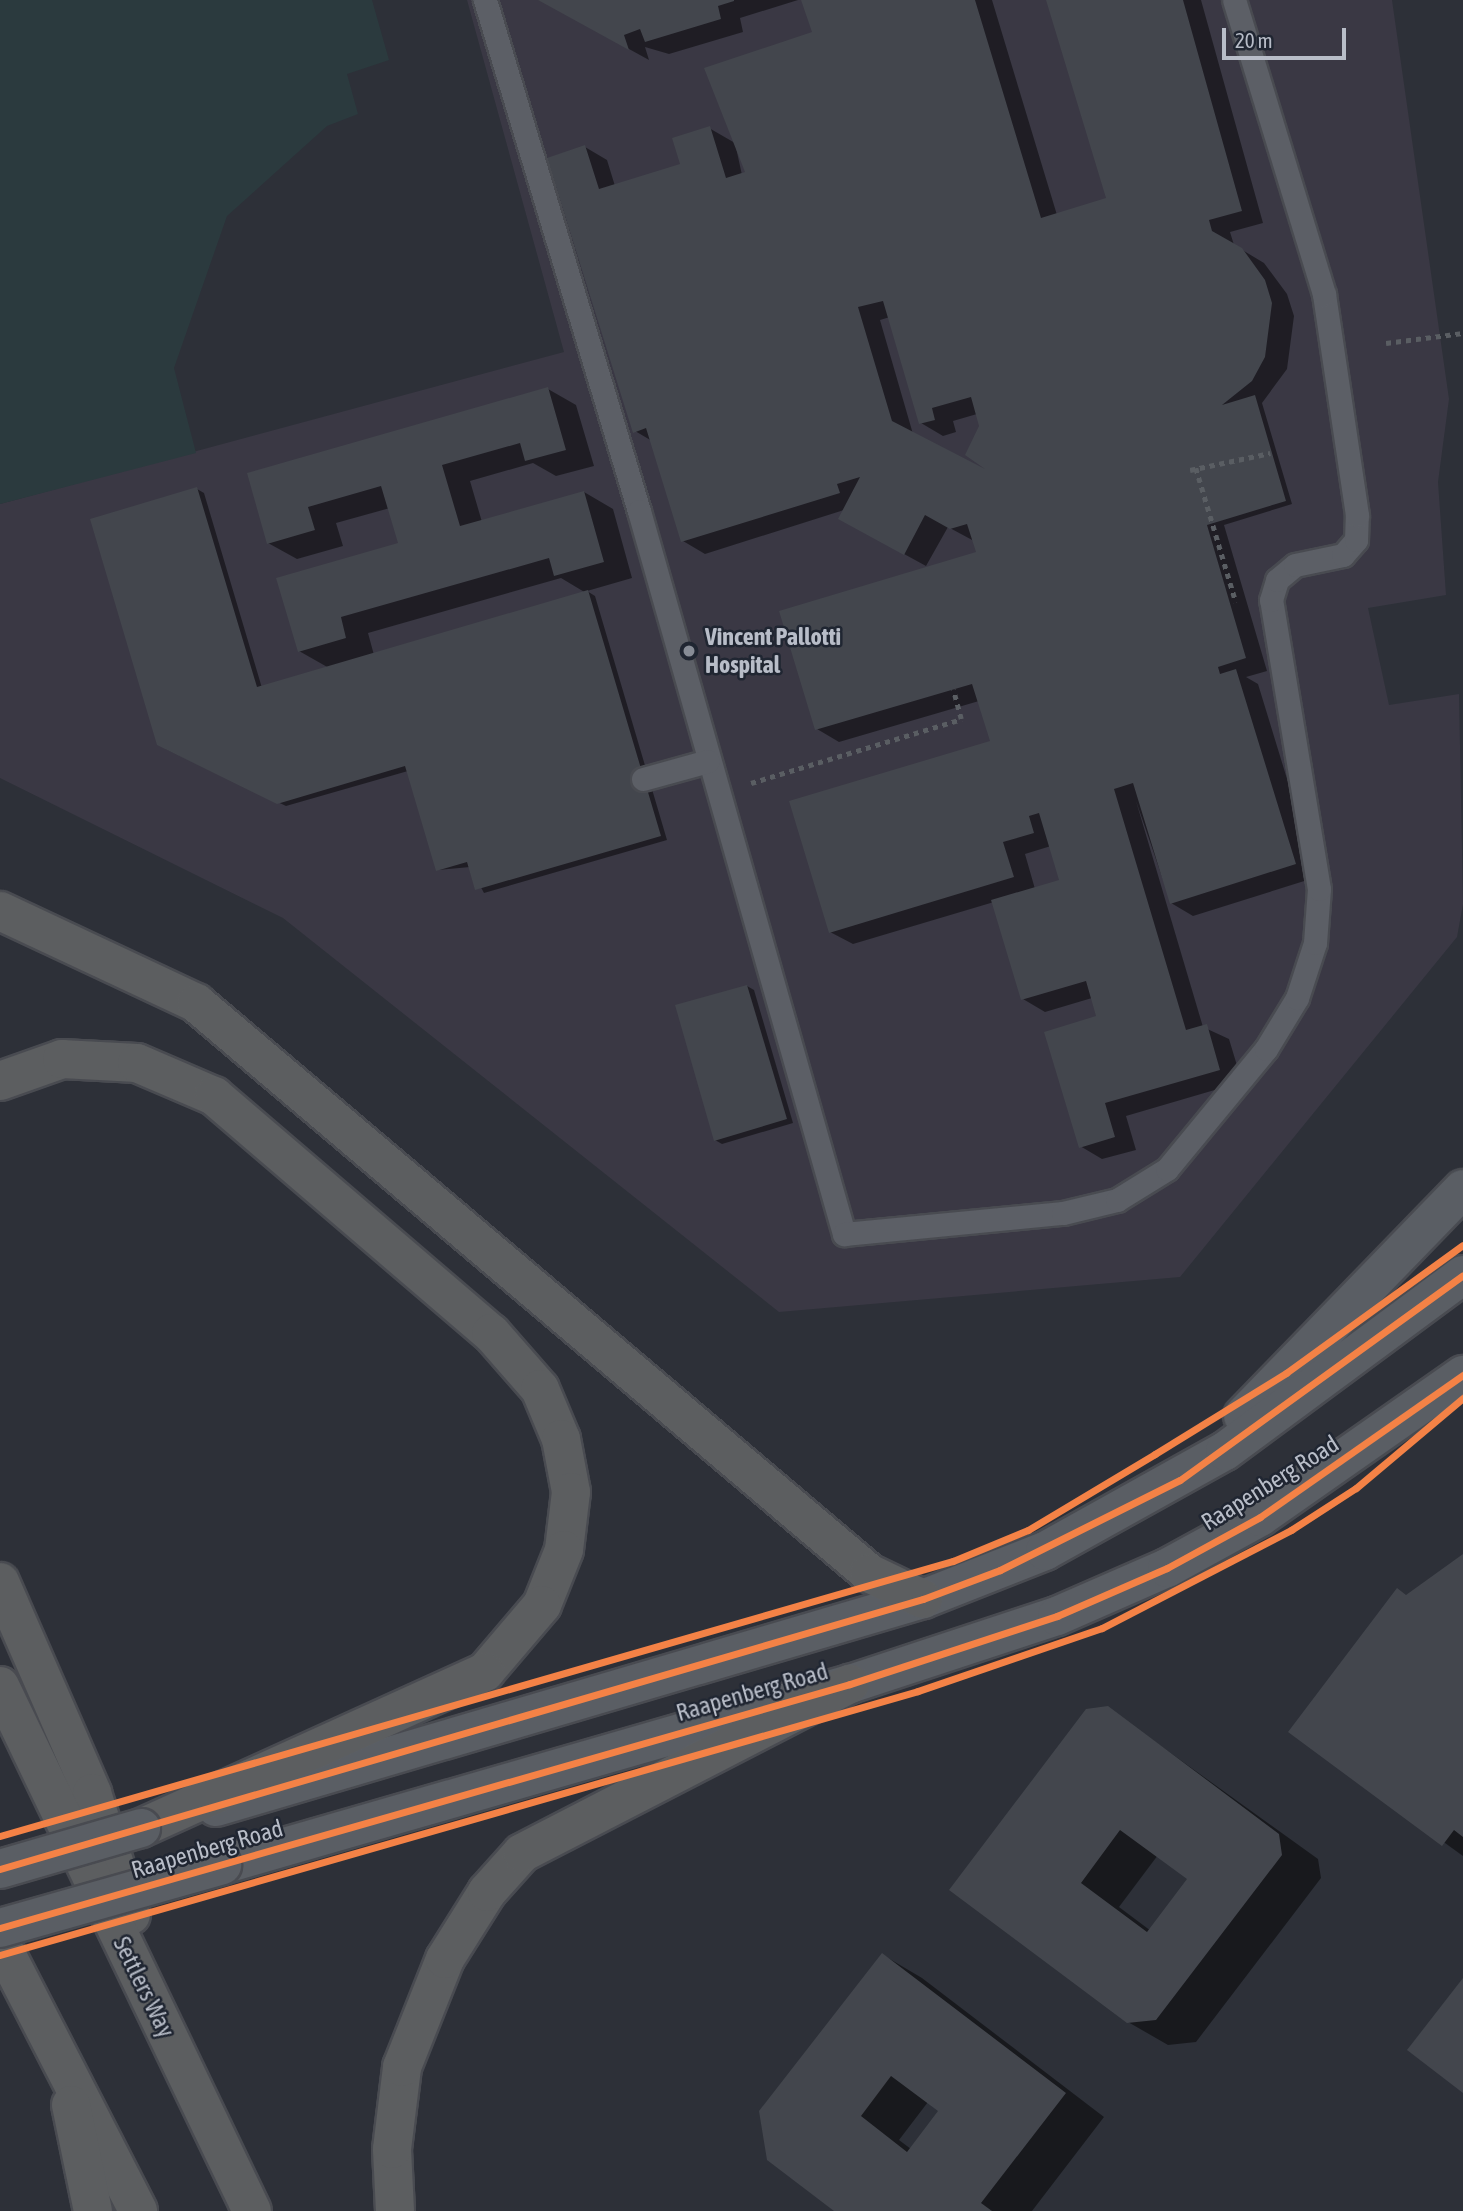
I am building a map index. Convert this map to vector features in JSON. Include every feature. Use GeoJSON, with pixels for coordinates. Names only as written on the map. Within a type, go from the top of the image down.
{"type":"FeatureCollection","features":[{"type":"Feature","properties":{"kind":"highway"},"geometry":{"type":"LineString","coordinates":[[0,911],[196,1003],[869,1573],[923,1600]]}},
{"type":"Feature","properties":{"kind":"highway"},"geometry":{"type":"LineString","coordinates":[[0,1082],[62,1059],[137,1063],[214,1097],[491,1333],[540,1390],[561,1439],[572,1492],[564,1550],[542,1605],[485,1672],[198,1809],[141,1828]]}},
{"type":"Feature","properties":{"kind":"highway"},"geometry":{"type":"LineString","coordinates":[[0,1582],[92,1793],[173,2049]]}},
{"type":"Feature","properties":{"kind":"highway"},"geometry":{"type":"LineString","coordinates":[[395,2211],[392,2149],[402,2067],[445,1959],[487,1892],[522,1853],[850,1684]]}},
{"type":"Feature","properties":{"kind":"highway","name":"Settlers Way"},"geometry":{"type":"LineString","coordinates":[[0,1686],[252,2211]]}},
{"type":"Feature","properties":{"kind":"highway"},"geometry":{"type":"LineString","coordinates":[[0,1942],[58,2045],[138,2211]]}},
{"type":"Feature","properties":{"kind":"highway"},"geometry":{"type":"LineString","coordinates":[[58,2045],[93,2211]]}},
{"type":"Feature","properties":{"kind":"main road"},"geometry":{"type":"LineString","coordinates":[[1180,1480],[1463,1189]]}},
{"type":"Feature","properties":{"kind":"main road","name":"Raapenberg Road"},"geometry":{"type":"LineString","coordinates":[[198,1809],[923,1600],[1045,1551],[1180,1480],[1463,1275]]}},
{"type":"Feature","properties":{"kind":"main road","name":"Raapenberg Road"},"geometry":{"type":"LineString","coordinates":[[0,1928],[850,1684],[1057,1616],[1167,1568],[1260,1517],[1463,1375]]}},
{"type":"Feature","properties":{"kind":"main road","name":"Raapenberg Road"},"geometry":{"type":"LineString","coordinates":[[0,1869],[141,1828]]}},
{"type":"Feature","properties":{"kind":"lane"},"geometry":{"type":"LineString","coordinates":[[485,0],[844,1234],[1063,1213],[1117,1200],[1167,1169],[1266,1049],[1297,998],[1315,943],[1319,889],[1271,600],[1277,580],[1295,565],[1342,555],[1356,540],[1357,515],[1324,294],[1234,0]]}},
{"type":"Feature","properties":{"kind":"lane"},"geometry":{"type":"LineString","coordinates":[[643,779],[708,761]]}},
{"type":"Feature","properties":{"kind":"path"},"geometry":{"type":"LineString","coordinates":[[1386,343],[1463,333]]}},
{"type":"Feature","properties":{"kind":"path"},"geometry":{"type":"LineString","coordinates":[[1212,524],[1193,469],[1270,453]]}},
{"type":"Feature","properties":{"kind":"path"},"geometry":{"type":"LineString","coordinates":[[717,794],[961,719],[953,690]]}},
{"type":"Feature","properties":{"kind":"shaded area"},"geometry":{"type":"Polygon","coordinates":[[[0,0],[372,0],[389,60],[347,74],[358,114],[327,126],[227,216],[174,368],[196,453],[0,504],[0,0]]]}},
{"type":"Feature","properties":{"kind":"shaded area","name":"Vincent Pallotti Hospital"},"geometry":{"type":"Polygon","coordinates":[[[467,0],[1392,0],[1449,399],[1438,482],[1446,595],[1368,608],[1389,705],[1459,694],[1463,904],[1457,937],[1180,1277],[779,1312],[283,918],[0,778],[0,504],[564,352],[467,0]]]}},
{"type":"Feature","properties":{"kind":"building"},"geometry":{"type":"Polygon","coordinates":[[[538,0],[734,1],[718,6],[721,19],[645,42],[640,29],[624,35],[629,50],[538,0]]]}},
{"type":"Feature","properties":{"kind":"building"},"geometry":{"type":"Polygon","coordinates":[[[801,0],[975,0],[1041,218],[1106,198],[1046,0],[1183,0],[1242,211],[1209,220],[1212,231],[1242,248],[1265,280],[1272,303],[1265,357],[1252,381],[1222,405],[1255,395],[1286,501],[1207,525],[1246,658],[1218,667],[1220,674],[1236,669],[1296,864],[1170,904],[1133,783],[1114,789],[1186,1030],[1207,1024],[1220,1070],[1105,1103],[1115,1137],[1079,1148],[1044,1032],[1096,1016],[1086,981],[1021,1000],[991,900],[1059,880],[1039,813],[1029,816],[1034,833],[1003,842],[1014,877],[829,933],[789,801],[990,741],[972,684],[815,730],[779,611],[976,552],[967,524],[950,529],[925,515],[904,555],[838,519],[860,477],[837,484],[840,493],[681,542],[646,428],[633,433],[547,158],[585,145],[599,189],[680,164],[672,138],[710,126],[726,178],[745,172],[704,68],[812,32],[801,0]],[[883,301],[858,307],[892,421],[985,469],[965,455],[979,426],[971,397],[932,408],[935,420],[919,424],[883,301]]]}},
{"type":"Feature","properties":{"kind":"building"},"geometry":{"type":"Polygon","coordinates":[[[548,387],[566,450],[525,461],[520,443],[442,465],[460,526],[584,491],[604,562],[554,576],[549,558],[341,617],[346,638],[298,652],[276,578],[398,543],[381,486],[308,507],[315,530],[267,544],[247,473],[548,387]]]}},
{"type":"Feature","properties":{"kind":"building"},"geometry":{"type":"Polygon","coordinates":[[[197,487],[257,687],[588,590],[661,836],[475,890],[467,862],[436,871],[405,766],[277,804],[157,745],[90,519],[197,487]]]}},
{"type":"Feature","properties":{"kind":"building"},"geometry":{"type":"Polygon","coordinates":[[[747,985],[787,1119],[714,1141],[675,1005],[747,985]]]}},
{"type":"Feature","properties":{"kind":"building"},"geometry":{"type":"Polygon","coordinates":[[[1463,1554],[1463,1837],[1454,1830],[1442,1846],[1288,1732],[1397,1588],[1406,1595],[1463,1554]]]}},
{"type":"Feature","properties":{"kind":"building"},"geometry":{"type":"Polygon","coordinates":[[[1108,1706],[1279,1834],[1282,1855],[1156,2020],[1127,2023],[949,1890],[1086,1709],[1108,1706]],[[1120,1830],[1081,1883],[1147,1932],[1187,1879],[1120,1830]]]}},
{"type":"Feature","properties":{"kind":"building"},"geometry":{"type":"Polygon","coordinates":[[[882,1953],[1066,2093],[981,2203],[992,2211],[834,2211],[767,2160],[759,2111],[882,1953]],[[891,2076],[861,2116],[907,2152],[938,2111],[891,2076]]]}},
{"type":"Feature","properties":{"kind":"building"},"geometry":{"type":"Polygon","coordinates":[[[1463,1978],[1463,2093],[1407,2050],[1463,1978]]]}},
{"type":"Feature","properties":{"kind":"cycle path"},"geometry":{"type":"LineString","coordinates":[[0,1836],[953,1561],[1028,1530],[1286,1373],[1463,1245]]}},
{"type":"Feature","properties":{"kind":"cycle path"},"geometry":{"type":"LineString","coordinates":[[0,1869],[923,1599],[1000,1570],[1180,1480],[1463,1275]]}},
{"type":"Feature","properties":{"kind":"cycle path"},"geometry":{"type":"LineString","coordinates":[[0,1928],[850,1684],[1057,1616],[1167,1568],[1260,1517],[1463,1375]]}},
{"type":"Feature","properties":{"kind":"cycle path"},"geometry":{"type":"LineString","coordinates":[[0,1955],[918,1691],[1102,1628],[1291,1530],[1356,1488],[1463,1398]]}},
{"type":"Feature","properties":{"kind":"place","name":"Vincent Pallotti Hospital"},"geometry":{"type":"Point","coordinates":[689,651]}}]}
